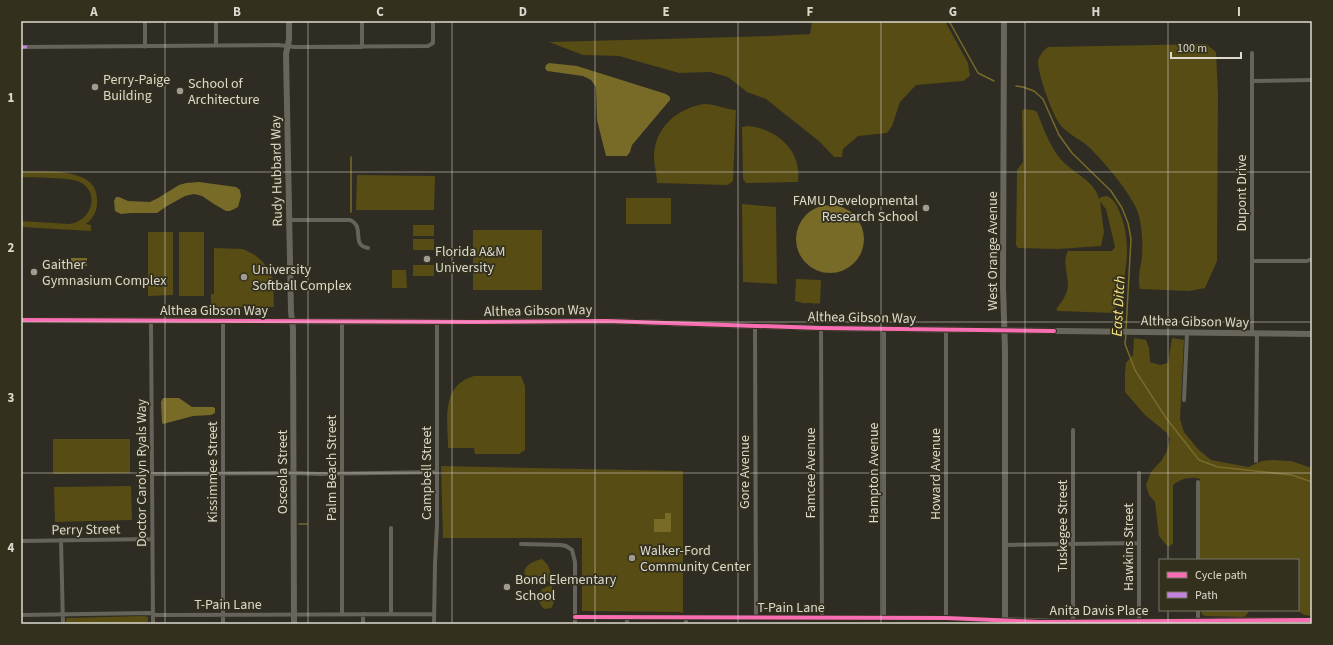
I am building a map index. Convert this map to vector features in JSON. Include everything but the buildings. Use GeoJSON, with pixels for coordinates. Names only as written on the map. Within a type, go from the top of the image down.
{"type":"FeatureCollection","features":[{"type":"Feature","properties":{"kind":"street"},"geometry":{"type":"LineString","coordinates":[[145,21],[145,47]]}},
{"type":"Feature","properties":{"kind":"street"},"geometry":{"type":"LineString","coordinates":[[216,21],[216,46]]}},
{"type":"Feature","properties":{"kind":"street","name":"Rudy Hubbard Way"},"geometry":{"type":"LineString","coordinates":[[289,21],[286,61],[292,320]]}},
{"type":"Feature","properties":{"kind":"street"},"geometry":{"type":"LineString","coordinates":[[362,21],[362,47]]}},
{"type":"Feature","properties":{"kind":"street"},"geometry":{"type":"LineString","coordinates":[[21,47],[278,45],[422,47],[433,43],[433,21]]}},
{"type":"Feature","properties":{"kind":"street","name":"West Orange Avenue"},"geometry":{"type":"LineString","coordinates":[[1004,21],[1003,287],[1006,622]]}},
{"type":"Feature","properties":{"kind":"street","name":"Dupont Drive"},"geometry":{"type":"LineString","coordinates":[[1252,53],[1252,261],[1256,460]]}},
{"type":"Feature","properties":{"kind":"street"},"geometry":{"type":"LineString","coordinates":[[1252,81],[1312,80]]}},
{"type":"Feature","properties":{"kind":"street"},"geometry":{"type":"LineString","coordinates":[[289,220],[350,220],[358,227],[358,242],[363,247],[368,248]]}},
{"type":"Feature","properties":{"kind":"street"},"geometry":{"type":"LineString","coordinates":[[1252,261],[1307,261],[1312,259]]}},
{"type":"Feature","properties":{"kind":"street","name":"Althea Gibson Way"},"geometry":{"type":"LineString","coordinates":[[21,320],[292,320],[437,322],[613,321],[821,328],[1312,334]]}},
{"type":"Feature","properties":{"kind":"street","name":"Osceola Street"},"geometry":{"type":"LineString","coordinates":[[292,320],[294,624]]}},
{"type":"Feature","properties":{"kind":"street","name":"Doctor Carolyn Ryals Way"},"geometry":{"type":"LineString","coordinates":[[151,321],[153,624]]}},
{"type":"Feature","properties":{"kind":"street","name":"Kissimmee Street"},"geometry":{"type":"LineString","coordinates":[[222,321],[224,624]]}},
{"type":"Feature","properties":{"kind":"street","name":"Palm Beach Street"},"geometry":{"type":"LineString","coordinates":[[342,321],[342,614]]}},
{"type":"Feature","properties":{"kind":"street","name":"Campbell Street"},"geometry":{"type":"LineString","coordinates":[[434,624],[437,526],[437,322]]}},
{"type":"Feature","properties":{"kind":"street","name":"Gore Avenue"},"geometry":{"type":"LineString","coordinates":[[755,326],[756,618]]}},
{"type":"Feature","properties":{"kind":"street","name":"Famcee Avenue"},"geometry":{"type":"LineString","coordinates":[[821,328],[822,618]]}},
{"type":"Feature","properties":{"kind":"street","name":"Hampton Avenue"},"geometry":{"type":"LineString","coordinates":[[884,328],[884,618]]}},
{"type":"Feature","properties":{"kind":"street","name":"Howard Avenue"},"geometry":{"type":"LineString","coordinates":[[946,329],[946,618]]}},
{"type":"Feature","properties":{"kind":"street"},"geometry":{"type":"LineString","coordinates":[[1184,400],[1187,333]]}},
{"type":"Feature","properties":{"kind":"street","name":"Tuskegee Street"},"geometry":{"type":"LineString","coordinates":[[1073,430],[1073,622]]}},
{"type":"Feature","properties":{"kind":"street"},"geometry":{"type":"LineString","coordinates":[[152,474],[437,472]]}},
{"type":"Feature","properties":{"kind":"street","name":"Hawkins Street"},"geometry":{"type":"LineString","coordinates":[[1139,473],[1139,621]]}},
{"type":"Feature","properties":{"kind":"street"},"geometry":{"type":"LineString","coordinates":[[1198,482],[1198,559]]}},
{"type":"Feature","properties":{"kind":"street"},"geometry":{"type":"LineString","coordinates":[[391,614],[392,528]]}},
{"type":"Feature","properties":{"kind":"street","name":"Perry Street"},"geometry":{"type":"LineString","coordinates":[[21,541],[152,539]]}},
{"type":"Feature","properties":{"kind":"street"},"geometry":{"type":"LineString","coordinates":[[61,540],[63,624]]}},
{"type":"Feature","properties":{"kind":"street"},"geometry":{"type":"LineString","coordinates":[[1005,545],[1139,543]]}},
{"type":"Feature","properties":{"kind":"street"},"geometry":{"type":"LineString","coordinates":[[521,544],[554,544],[566,546],[572,550],[575,562],[576,624]]}},
{"type":"Feature","properties":{"kind":"street"},"geometry":{"type":"LineString","coordinates":[[1198,611],[1198,621]]}},
{"type":"Feature","properties":{"kind":"street"},"geometry":{"type":"LineString","coordinates":[[363,614],[363,624]]}},
{"type":"Feature","properties":{"kind":"street","name":"T-Pain Lane"},"geometry":{"type":"LineString","coordinates":[[21,615],[434,614]]}},
{"type":"Feature","properties":{"kind":"street","name":"T-Pain Lane"},"geometry":{"type":"LineString","coordinates":[[576,617],[946,618],[1006,622]]}},
{"type":"Feature","properties":{"kind":"street"},"geometry":{"type":"LineString","coordinates":[[627,618],[627,624]]}},
{"type":"Feature","properties":{"kind":"street"},"geometry":{"type":"LineString","coordinates":[[686,618],[686,624]]}},
{"type":"Feature","properties":{"kind":"street","name":"Anita Davis Place"},"geometry":{"type":"LineString","coordinates":[[1006,622],[1312,620]]}},
{"type":"Feature","properties":{"kind":"shaded area"},"geometry":{"type":"Polygon","coordinates":[[[812,21],[945,21],[968,63],[970,76],[963,81],[916,85],[900,102],[892,126],[887,133],[858,136],[843,149],[842,157],[834,157],[820,142],[766,99],[747,92],[728,77],[710,72],[679,73],[619,56],[583,55],[549,42],[810,34],[812,21]]]}},
{"type":"Feature","properties":{"kind":"shaded area"},"geometry":{"type":"Polygon","coordinates":[[[1206,44],[1216,52],[1218,94],[1217,261],[1205,288],[1189,291],[1140,289],[1139,276],[1142,256],[1142,239],[1137,210],[1116,177],[1102,160],[1089,147],[1065,130],[1058,122],[1050,106],[1043,85],[1038,62],[1042,53],[1048,47],[1206,44]]]}},
{"type":"Feature","properties":{"kind":"shaded area"},"geometry":{"type":"Polygon","coordinates":[[[549,63],[577,66],[666,94],[670,97],[670,100],[632,145],[627,156],[606,156],[597,120],[596,87],[591,80],[583,76],[547,71],[545,68],[549,63]]]}},
{"type":"Feature","properties":{"kind":"shaded area"},"geometry":{"type":"Polygon","coordinates":[[[704,104],[736,110],[733,181],[728,185],[657,183],[654,161],[655,147],[662,129],[676,115],[684,110],[704,104]]]}},
{"type":"Feature","properties":{"kind":"shaded area"},"geometry":{"type":"Polygon","coordinates":[[[1024,109],[1037,112],[1046,135],[1059,157],[1093,187],[1097,192],[1099,199],[1107,196],[1118,207],[1124,225],[1127,250],[1125,276],[1114,313],[1058,311],[1056,309],[1064,299],[1068,286],[1065,259],[1068,251],[1112,251],[1115,247],[1106,209],[1100,202],[1104,232],[1101,246],[1058,249],[1018,248],[1016,245],[1017,170],[1023,162],[1022,111],[1024,109]]]}},
{"type":"Feature","properties":{"kind":"shaded area"},"geometry":{"type":"Polygon","coordinates":[[[748,126],[769,132],[785,143],[792,151],[796,160],[798,182],[746,183],[743,179],[742,127],[748,126]]]}},
{"type":"Feature","properties":{"kind":"shaded area"},"geometry":{"type":"Polygon","coordinates":[[[21,171],[68,173],[79,176],[88,181],[95,188],[97,199],[95,213],[86,224],[91,225],[91,231],[21,227],[21,221],[69,224],[77,222],[88,213],[92,200],[86,187],[80,182],[60,178],[21,177],[21,171]]]}},
{"type":"Feature","properties":{"kind":"shaded area"},"geometry":{"type":"Polygon","coordinates":[[[357,175],[435,176],[434,210],[356,210],[357,175]]]}},
{"type":"Feature","properties":{"kind":"shaded area"},"geometry":{"type":"Polygon","coordinates":[[[199,182],[236,187],[240,190],[241,196],[238,207],[230,211],[226,211],[202,196],[194,194],[185,196],[157,213],[121,214],[115,211],[114,201],[116,197],[128,201],[150,202],[179,185],[199,182]]]}},
{"type":"Feature","properties":{"kind":"shaded area"},"geometry":{"type":"Polygon","coordinates":[[[626,198],[671,198],[671,224],[626,224],[626,198]]]}},
{"type":"Feature","properties":{"kind":"shaded area"},"geometry":{"type":"Polygon","coordinates":[[[742,204],[776,207],[777,284],[743,282],[742,204]]]}},
{"type":"Feature","properties":{"kind":"shaded area"},"geometry":{"type":"Polygon","coordinates":[[[830,205],[843,208],[854,215],[861,226],[864,239],[861,252],[854,263],[843,270],[830,273],[817,270],[806,263],[799,252],[796,239],[799,226],[806,215],[817,208],[830,205]]]}},
{"type":"Feature","properties":{"kind":"shaded area"},"geometry":{"type":"Polygon","coordinates":[[[413,225],[434,225],[434,236],[413,236],[413,225]]]}},
{"type":"Feature","properties":{"kind":"shaded area"},"geometry":{"type":"Polygon","coordinates":[[[473,230],[542,230],[542,290],[473,290],[473,230]]]}},
{"type":"Feature","properties":{"kind":"shaded area"},"geometry":{"type":"Polygon","coordinates":[[[148,232],[173,232],[173,295],[148,296],[148,232]]]}},
{"type":"Feature","properties":{"kind":"shaded area"},"geometry":{"type":"Polygon","coordinates":[[[179,232],[204,232],[204,296],[179,296],[179,232]]]}},
{"type":"Feature","properties":{"kind":"shaded area"},"geometry":{"type":"Polygon","coordinates":[[[413,239],[434,239],[434,250],[413,250],[413,239]]]}},
{"type":"Feature","properties":{"kind":"shaded area","name":"University Softball Complex"},"geometry":{"type":"Polygon","coordinates":[[[214,248],[243,249],[255,255],[263,262],[273,279],[274,307],[228,307],[228,311],[216,310],[211,305],[211,294],[214,294],[214,248]]]}},
{"type":"Feature","properties":{"kind":"shaded area"},"geometry":{"type":"Polygon","coordinates":[[[71,258],[87,258],[87,266],[71,266],[71,258]]]}},
{"type":"Feature","properties":{"kind":"shaded area"},"geometry":{"type":"Polygon","coordinates":[[[413,265],[434,265],[434,276],[413,276],[413,265]]]}},
{"type":"Feature","properties":{"kind":"shaded area"},"geometry":{"type":"Polygon","coordinates":[[[392,270],[406,270],[407,288],[392,288],[392,270]]]}},
{"type":"Feature","properties":{"kind":"shaded area"},"geometry":{"type":"Polygon","coordinates":[[[796,279],[821,280],[820,304],[803,304],[795,301],[796,279]]]}},
{"type":"Feature","properties":{"kind":"shaded area"},"geometry":{"type":"Polygon","coordinates":[[[1134,338],[1146,340],[1149,348],[1150,362],[1160,365],[1168,363],[1172,338],[1184,340],[1180,419],[1184,432],[1198,449],[1211,460],[1248,467],[1262,461],[1291,461],[1312,468],[1312,616],[1304,615],[1298,611],[1299,559],[1200,559],[1200,479],[1186,479],[1173,485],[1173,544],[1168,547],[1159,536],[1155,502],[1149,495],[1146,485],[1151,472],[1161,461],[1167,451],[1170,439],[1167,433],[1145,415],[1125,392],[1126,363],[1133,355],[1134,338]]]}},
{"type":"Feature","properties":{"kind":"shaded area"},"geometry":{"type":"Polygon","coordinates":[[[474,376],[521,376],[525,386],[525,450],[519,454],[475,454],[474,448],[448,448],[447,416],[451,396],[463,381],[474,376]]]}},
{"type":"Feature","properties":{"kind":"shaded area"},"geometry":{"type":"Polygon","coordinates":[[[163,398],[179,398],[192,407],[213,407],[215,408],[215,413],[211,415],[193,416],[163,424],[161,402],[163,398]]]}},
{"type":"Feature","properties":{"kind":"shaded area"},"geometry":{"type":"Polygon","coordinates":[[[53,439],[130,439],[130,473],[53,474],[53,439]]]}},
{"type":"Feature","properties":{"kind":"shaded area","name":"Walker-Ford Community Center"},"geometry":{"type":"Polygon","coordinates":[[[441,466],[683,471],[683,613],[582,611],[582,538],[443,538],[441,466]]]}},
{"type":"Feature","properties":{"kind":"shaded area"},"geometry":{"type":"Polygon","coordinates":[[[131,486],[132,520],[55,522],[54,487],[131,486]]]}},
{"type":"Feature","properties":{"kind":"shaded area"},"geometry":{"type":"Polygon","coordinates":[[[665,513],[671,513],[671,532],[654,532],[654,519],[665,519],[665,513]]]}},
{"type":"Feature","properties":{"kind":"shaded area"},"geometry":{"type":"Polygon","coordinates":[[[542,559],[550,569],[551,576],[549,582],[529,580],[524,573],[526,567],[533,562],[542,559]]]}},
{"type":"Feature","properties":{"kind":"shaded area"},"geometry":{"type":"Polygon","coordinates":[[[551,585],[554,594],[554,603],[551,608],[544,609],[539,602],[539,595],[542,589],[551,585]]]}},
{"type":"Feature","properties":{"kind":"shaded area"},"geometry":{"type":"Polygon","coordinates":[[[1201,611],[1249,611],[1244,617],[1202,615],[1201,611]]]}},
{"type":"Feature","properties":{"kind":"shaded area"},"geometry":{"type":"Polygon","coordinates":[[[148,617],[148,624],[66,624],[67,618],[148,617]]]}},
{"type":"Feature","properties":{"kind":"waterway","name":"East Ditch"},"geometry":{"type":"LineString","coordinates":[[949,21],[978,73],[994,81]]}},
{"type":"Feature","properties":{"kind":"waterway","name":"East Ditch"},"geometry":{"type":"LineString","coordinates":[[1016,86],[1034,91],[1043,99],[1059,135],[1072,153],[1111,191],[1122,208],[1128,223],[1131,239],[1126,329]]}},
{"type":"Feature","properties":{"kind":"waterway"},"geometry":{"type":"LineString","coordinates":[[351,157],[351,212]]}},
{"type":"Feature","properties":{"kind":"waterway","name":"East Ditch"},"geometry":{"type":"LineString","coordinates":[[1126,333],[1125,344],[1135,370],[1166,418],[1199,460],[1218,467],[1292,475],[1312,482]]}},
{"type":"Feature","properties":{"kind":"waterway"},"geometry":{"type":"LineString","coordinates":[[299,524],[307,524]]}},
{"type":"Feature","properties":{"kind":"marked path"},"geometry":{"type":"LineString","coordinates":[[21,47],[30,47]]}},
{"type":"Feature","properties":{"kind":"cycle path"},"geometry":{"type":"LineString","coordinates":[[21,320],[475,322],[606,321],[821,328],[1054,331]]}},
{"type":"Feature","properties":{"kind":"cycle path"},"geometry":{"type":"LineString","coordinates":[[575,617],[946,618],[1039,622],[1312,620]]}},
{"type":"Feature","properties":{"kind":"place","name":"Perry-Paige Building"},"geometry":{"type":"Point","coordinates":[95,87]}},
{"type":"Feature","properties":{"kind":"place","name":"School of Architecture"},"geometry":{"type":"Point","coordinates":[180,91]}},
{"type":"Feature","properties":{"kind":"place","name":"FAMU Developmental Research School"},"geometry":{"type":"Point","coordinates":[926,208]}},
{"type":"Feature","properties":{"kind":"place","name":"Florida A&M University"},"geometry":{"type":"Point","coordinates":[427,259]}},
{"type":"Feature","properties":{"kind":"place","name":"Gaither Gymnasium Complex"},"geometry":{"type":"Point","coordinates":[34,272]}},
{"type":"Feature","properties":{"kind":"place","name":"University Softball Complex"},"geometry":{"type":"Point","coordinates":[244,277]}},
{"type":"Feature","properties":{"kind":"place","name":"Walker-Ford Community Center"},"geometry":{"type":"Point","coordinates":[632,558]}},
{"type":"Feature","properties":{"kind":"place","name":"Bond Elementary School"},"geometry":{"type":"Point","coordinates":[507,587]}}]}
